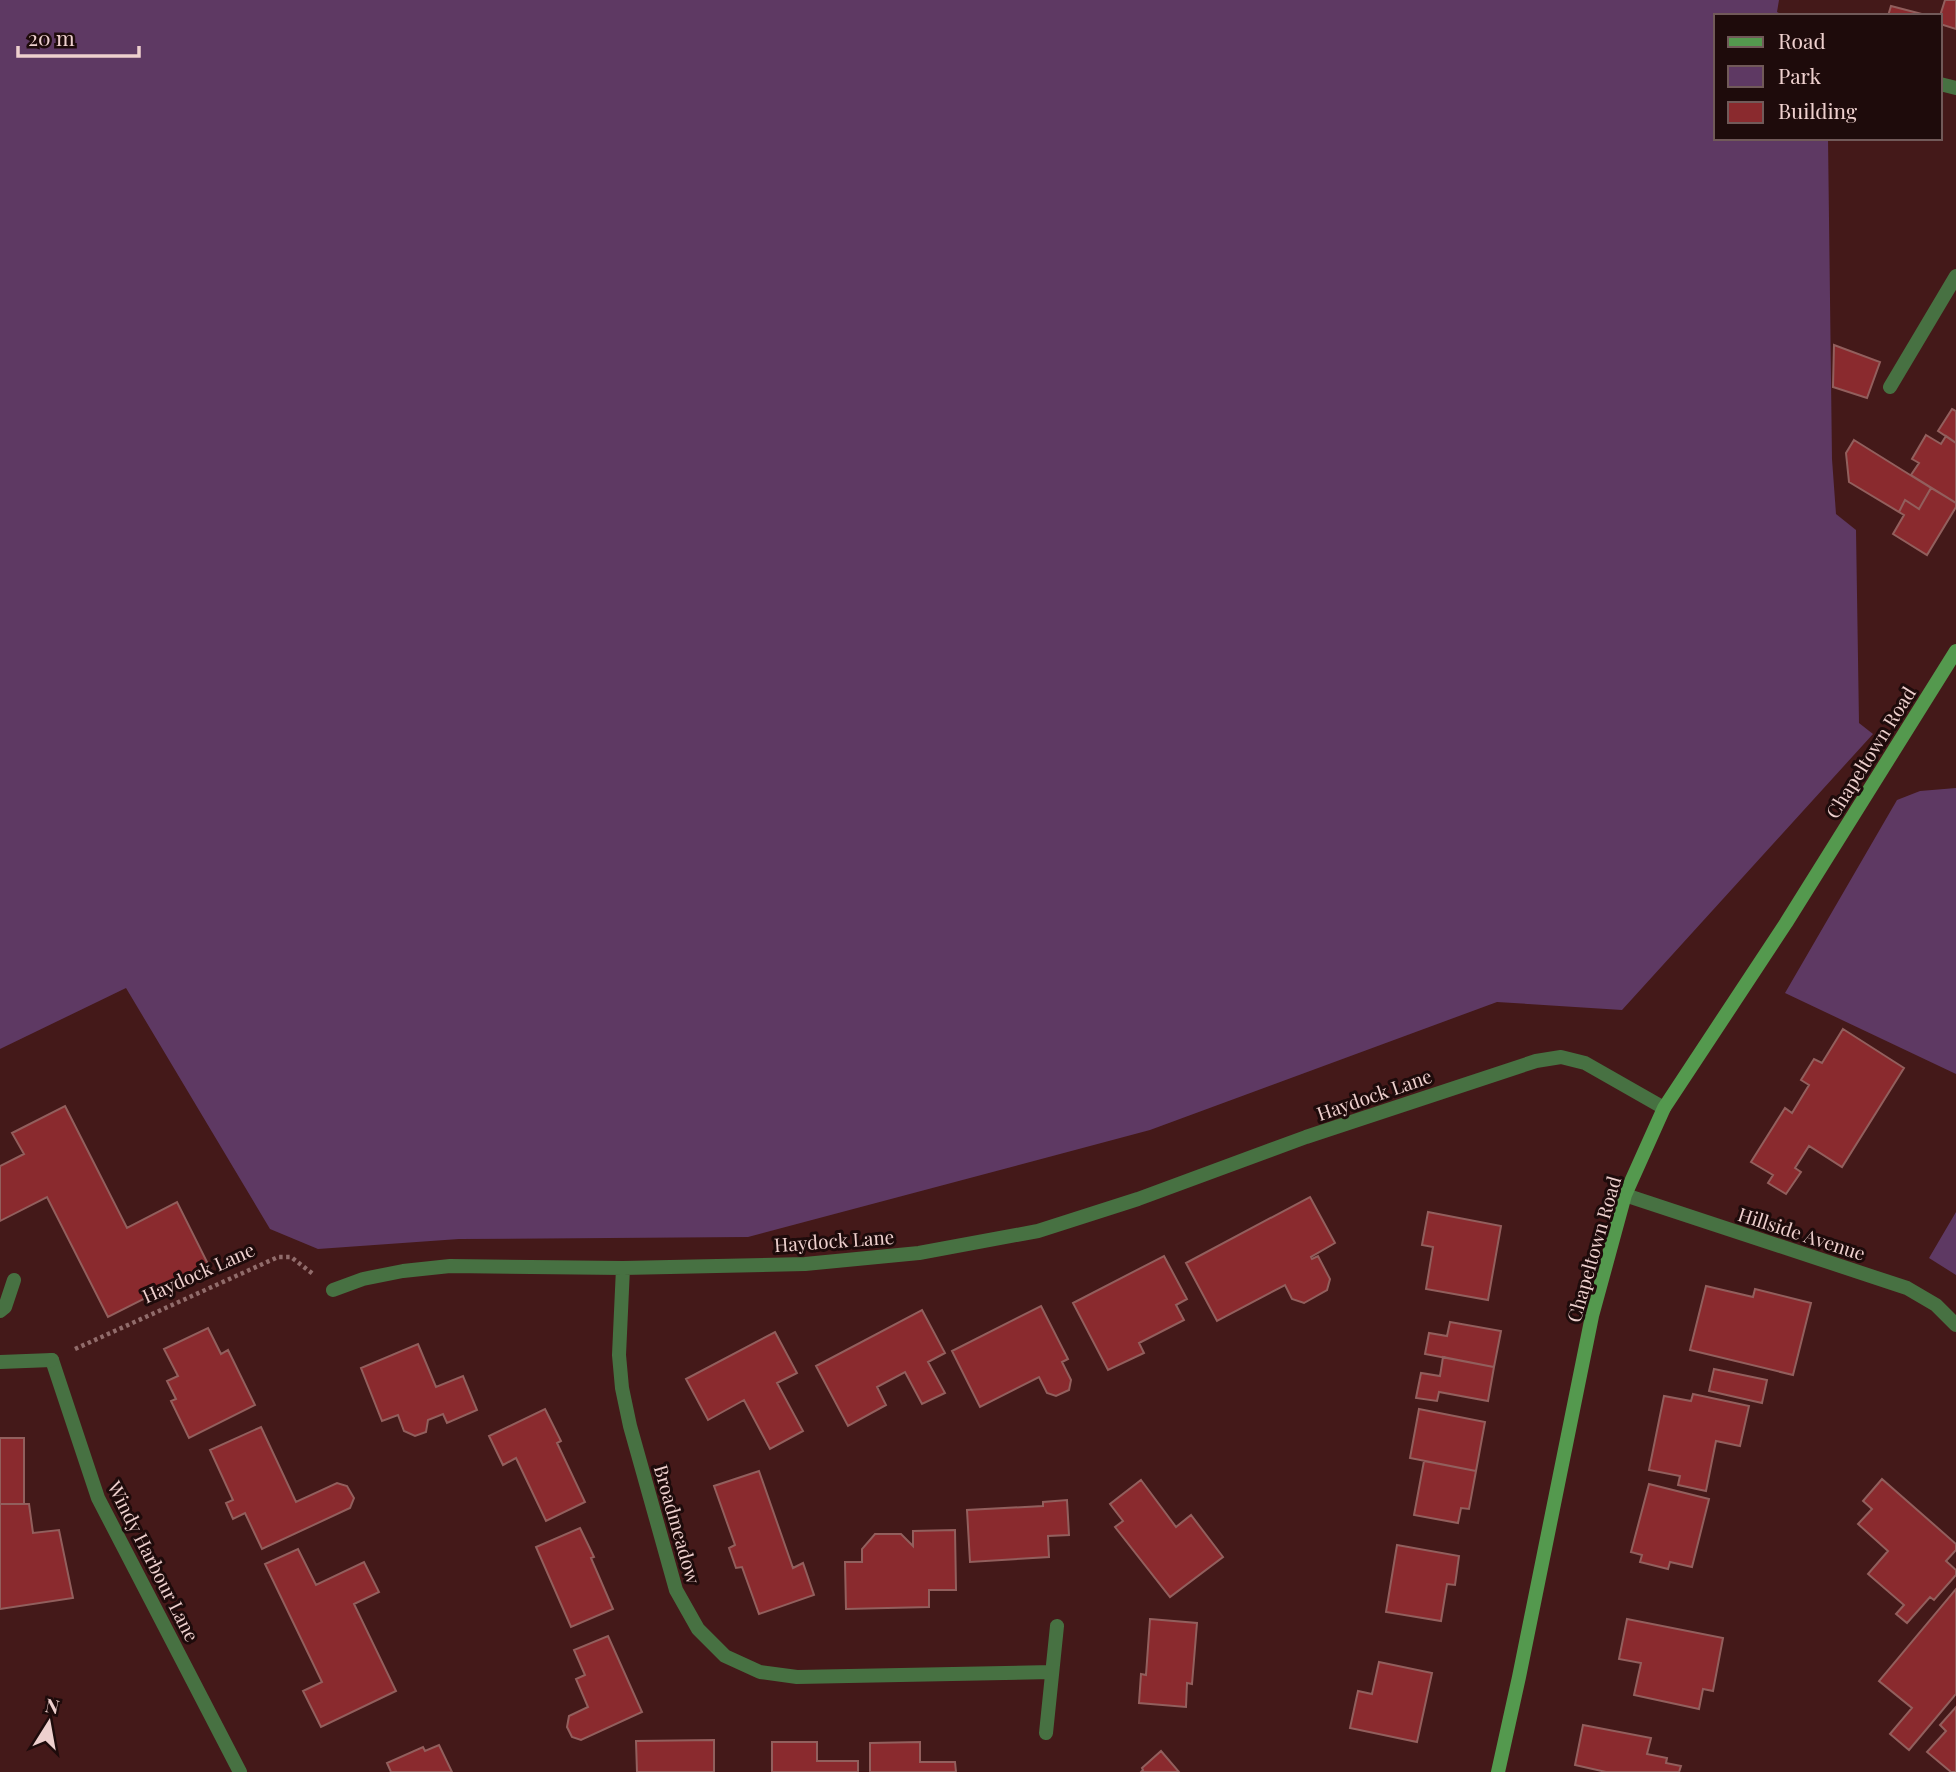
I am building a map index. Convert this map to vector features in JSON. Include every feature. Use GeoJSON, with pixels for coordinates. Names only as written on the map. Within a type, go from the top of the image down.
{"type":"FeatureCollection","features":[{"type":"Feature","properties":{"kind":"main road","name":"Chapeltown Road"},"geometry":{"type":"LineString","coordinates":[[1498,1772],[1592,1316],[1625,1195],[1664,1108],[1786,923],[1956,651]]}},
{"type":"Feature","properties":{"kind":"street"},"geometry":{"type":"LineString","coordinates":[[1890,387],[1956,276]]}},
{"type":"Feature","properties":{"kind":"street","name":"Haydock Lane"},"geometry":{"type":"LineString","coordinates":[[332,1290],[363,1279],[450,1266],[623,1268],[806,1264],[906,1255],[1038,1231],[1536,1061],[1561,1057],[1585,1063],[1664,1108]]}},
{"type":"Feature","properties":{"kind":"street","name":"Hillside Avenue"},"geometry":{"type":"LineString","coordinates":[[1625,1195],[1907,1288],[1936,1305],[1956,1325]]}},
{"type":"Feature","properties":{"kind":"street","name":"Broadmeadow"},"geometry":{"type":"LineString","coordinates":[[623,1268],[619,1355],[630,1426],[676,1590],[698,1629],[725,1656],[760,1672],[797,1677],[1052,1672]]}},
{"type":"Feature","properties":{"kind":"street"},"geometry":{"type":"LineString","coordinates":[[0,1311],[5,1307],[14,1280]]}},
{"type":"Feature","properties":{"kind":"street"},"geometry":{"type":"LineString","coordinates":[[0,1362],[51,1360]]}},
{"type":"Feature","properties":{"kind":"street","name":"Windy Harbour Lane"},"geometry":{"type":"LineString","coordinates":[[51,1360],[98,1497],[240,1772]]}},
{"type":"Feature","properties":{"kind":"street"},"geometry":{"type":"LineString","coordinates":[[1046,1733],[1057,1626]]}},
{"type":"Feature","properties":{"kind":"path","name":"Haydock Lane"},"geometry":{"type":"LineString","coordinates":[[51,1360],[278,1257],[291,1257],[332,1290]]}},
{"type":"Feature","properties":{"kind":"green space"},"geometry":{"type":"Polygon","coordinates":[[[0,0],[1779,0],[1777,12],[1781,14],[1714,14],[1714,140],[1828,140],[1832,459],[1836,514],[1856,530],[1859,723],[1873,734],[1622,1010],[1497,1002],[1150,1130],[748,1237],[459,1239],[318,1249],[270,1229],[126,988],[0,1049],[0,0]]]}},
{"type":"Feature","properties":{"kind":"green space"},"geometry":{"type":"Polygon","coordinates":[[[1956,788],[1956,1074],[1785,993],[1897,800],[1920,791],[1956,788]]]}},
{"type":"Feature","properties":{"kind":"green space"},"geometry":{"type":"Polygon","coordinates":[[[1956,1212],[1956,1275],[1929,1258],[1956,1212]]]}},
{"type":"Feature","properties":{"kind":"building"},"geometry":{"type":"Polygon","coordinates":[[[1945,0],[1956,0],[1956,29],[1942,25],[1941,14],[1945,0]]]}},
{"type":"Feature","properties":{"kind":"building"},"geometry":{"type":"Polygon","coordinates":[[[1891,6],[1922,14],[1889,14],[1891,6]]]}},
{"type":"Feature","properties":{"kind":"building"},"geometry":{"type":"Polygon","coordinates":[[[1834,345],[1880,362],[1867,398],[1833,387],[1834,345]]]}},
{"type":"Feature","properties":{"kind":"building"},"geometry":{"type":"Polygon","coordinates":[[[1952,409],[1956,411],[1956,443],[1938,431],[1952,409]]]}},
{"type":"Feature","properties":{"kind":"building"},"geometry":{"type":"Polygon","coordinates":[[[1926,435],[1941,444],[1946,436],[1956,443],[1956,503],[1911,475],[1919,463],[1912,459],[1926,435]]]}},
{"type":"Feature","properties":{"kind":"building"},"geometry":{"type":"Polygon","coordinates":[[[1854,440],[1931,488],[1919,509],[1905,500],[1899,512],[1849,482],[1846,453],[1854,440]]]}},
{"type":"Feature","properties":{"kind":"building"},"geometry":{"type":"Polygon","coordinates":[[[1931,488],[1956,503],[1956,507],[1927,555],[1893,534],[1904,515],[1899,512],[1905,500],[1919,509],[1931,488]]]}},
{"type":"Feature","properties":{"kind":"building"},"geometry":{"type":"Polygon","coordinates":[[[1843,1029],[1904,1068],[1842,1167],[1809,1146],[1795,1168],[1801,1172],[1786,1194],[1768,1183],[1773,1175],[1751,1162],[1785,1108],[1792,1113],[1809,1085],[1801,1080],[1814,1059],[1822,1063],[1843,1029]]]}},
{"type":"Feature","properties":{"kind":"building"},"geometry":{"type":"Polygon","coordinates":[[[65,1106],[127,1228],[177,1202],[209,1266],[108,1317],[47,1197],[0,1221],[0,1166],[24,1154],[12,1133],[65,1106]]]}},
{"type":"Feature","properties":{"kind":"building"},"geometry":{"type":"Polygon","coordinates":[[[1310,1197],[1335,1243],[1311,1257],[1312,1259],[1318,1256],[1330,1279],[1327,1290],[1304,1303],[1292,1299],[1285,1285],[1217,1321],[1186,1263],[1310,1197]]]}},
{"type":"Feature","properties":{"kind":"building"},"geometry":{"type":"Polygon","coordinates":[[[1428,1212],[1501,1226],[1488,1300],[1426,1289],[1433,1247],[1422,1245],[1428,1212]]]}},
{"type":"Feature","properties":{"kind":"building"},"geometry":{"type":"Polygon","coordinates":[[[1164,1256],[1187,1299],[1176,1305],[1184,1320],[1139,1343],[1144,1353],[1108,1370],[1073,1303],[1164,1256]]]}},
{"type":"Feature","properties":{"kind":"building"},"geometry":{"type":"Polygon","coordinates":[[[1706,1286],[1753,1297],[1755,1289],[1811,1303],[1793,1375],[1690,1350],[1706,1286]]]}},
{"type":"Feature","properties":{"kind":"building"},"geometry":{"type":"Polygon","coordinates":[[[1041,1306],[1068,1359],[1062,1362],[1071,1380],[1069,1390],[1056,1396],[1047,1393],[1039,1377],[980,1407],[952,1351],[1041,1306]]]}},
{"type":"Feature","properties":{"kind":"building"},"geometry":{"type":"Polygon","coordinates":[[[922,1310],[945,1353],[928,1362],[945,1393],[922,1404],[905,1372],[877,1387],[886,1405],[848,1426],[816,1366],[922,1310]]]}},
{"type":"Feature","properties":{"kind":"building"},"geometry":{"type":"Polygon","coordinates":[[[1450,1322],[1501,1331],[1494,1367],[1425,1354],[1429,1333],[1447,1336],[1450,1322]]]}},
{"type":"Feature","properties":{"kind":"building"},"geometry":{"type":"Polygon","coordinates":[[[208,1328],[221,1354],[228,1350],[255,1405],[189,1438],[171,1401],[176,1399],[167,1381],[178,1376],[164,1349],[208,1328]]]}},
{"type":"Feature","properties":{"kind":"building"},"geometry":{"type":"Polygon","coordinates":[[[775,1332],[797,1373],[777,1383],[803,1431],[770,1449],[744,1400],[708,1420],[686,1379],[775,1332]]]}},
{"type":"Feature","properties":{"kind":"building"},"geometry":{"type":"Polygon","coordinates":[[[418,1344],[436,1387],[463,1376],[477,1410],[447,1423],[443,1414],[428,1420],[426,1432],[415,1436],[404,1431],[398,1415],[382,1421],[361,1368],[418,1344]]]}},
{"type":"Feature","properties":{"kind":"building"},"geometry":{"type":"Polygon","coordinates":[[[1443,1357],[1494,1367],[1488,1401],[1439,1392],[1437,1401],[1416,1398],[1421,1373],[1440,1376],[1443,1357]]]}},
{"type":"Feature","properties":{"kind":"building"},"geometry":{"type":"Polygon","coordinates":[[[1714,1369],[1767,1380],[1762,1403],[1709,1391],[1714,1369]]]}},
{"type":"Feature","properties":{"kind":"building"},"geometry":{"type":"Polygon","coordinates":[[[1693,1394],[1749,1406],[1740,1446],[1716,1441],[1706,1491],[1678,1485],[1680,1476],[1649,1470],[1664,1396],[1691,1401],[1693,1394]]]}},
{"type":"Feature","properties":{"kind":"building"},"geometry":{"type":"Polygon","coordinates":[[[545,1409],[561,1441],[557,1443],[585,1502],[546,1521],[516,1458],[503,1465],[489,1436],[545,1409]]]}},
{"type":"Feature","properties":{"kind":"building"},"geometry":{"type":"Polygon","coordinates":[[[1419,1409],[1485,1422],[1476,1471],[1410,1458],[1419,1409]]]}},
{"type":"Feature","properties":{"kind":"building"},"geometry":{"type":"Polygon","coordinates":[[[261,1427],[296,1502],[337,1483],[347,1486],[354,1498],[350,1508],[262,1549],[245,1513],[233,1519],[226,1503],[233,1500],[210,1450],[261,1427]]]}},
{"type":"Feature","properties":{"kind":"building"},"geometry":{"type":"Polygon","coordinates":[[[0,1438],[24,1438],[24,1504],[0,1504],[0,1438]]]}},
{"type":"Feature","properties":{"kind":"building"},"geometry":{"type":"Polygon","coordinates":[[[1424,1461],[1476,1471],[1469,1509],[1461,1508],[1458,1523],[1414,1515],[1424,1461]]]}},
{"type":"Feature","properties":{"kind":"building"},"geometry":{"type":"Polygon","coordinates":[[[759,1471],[793,1568],[803,1563],[814,1595],[759,1614],[742,1567],[736,1568],[729,1548],[735,1545],[714,1486],[759,1471]]]}},
{"type":"Feature","properties":{"kind":"building"},"geometry":{"type":"Polygon","coordinates":[[[1882,1479],[1956,1544],[1956,1550],[1946,1561],[1956,1570],[1956,1575],[1934,1600],[1930,1597],[1907,1623],[1896,1614],[1904,1605],[1868,1574],[1888,1551],[1858,1524],[1872,1509],[1863,1501],[1882,1479]]]}},
{"type":"Feature","properties":{"kind":"building"},"geometry":{"type":"Polygon","coordinates":[[[1141,1480],[1176,1527],[1191,1515],[1223,1557],[1170,1597],[1115,1527],[1123,1521],[1110,1504],[1141,1480]]]}},
{"type":"Feature","properties":{"kind":"building"},"geometry":{"type":"Polygon","coordinates":[[[1649,1484],[1709,1499],[1692,1567],[1670,1562],[1668,1569],[1640,1562],[1642,1555],[1631,1552],[1649,1484]]]}},
{"type":"Feature","properties":{"kind":"building"},"geometry":{"type":"Polygon","coordinates":[[[1067,1500],[1069,1535],[1048,1536],[1049,1557],[970,1562],[967,1510],[1043,1506],[1043,1502],[1067,1500]]]}},
{"type":"Feature","properties":{"kind":"building"},"geometry":{"type":"Polygon","coordinates":[[[0,1504],[29,1504],[33,1533],[59,1530],[73,1598],[0,1609],[0,1504]]]}},
{"type":"Feature","properties":{"kind":"building"},"geometry":{"type":"Polygon","coordinates":[[[580,1528],[613,1609],[571,1627],[536,1547],[580,1528]]]}},
{"type":"Feature","properties":{"kind":"building"},"geometry":{"type":"Polygon","coordinates":[[[955,1530],[956,1590],[929,1590],[929,1607],[846,1609],[845,1562],[862,1562],[862,1549],[875,1534],[901,1534],[913,1546],[913,1531],[955,1530]]]}},
{"type":"Feature","properties":{"kind":"building"},"geometry":{"type":"Polygon","coordinates":[[[1397,1545],[1459,1556],[1455,1585],[1447,1584],[1441,1621],[1386,1612],[1397,1545]]]}},
{"type":"Feature","properties":{"kind":"building"},"geometry":{"type":"Polygon","coordinates":[[[298,1549],[316,1585],[364,1562],[379,1592],[354,1604],[396,1691],[321,1727],[303,1691],[322,1682],[265,1564],[298,1549]]]}},
{"type":"Feature","properties":{"kind":"building"},"geometry":{"type":"Polygon","coordinates":[[[1956,1589],[1956,1694],[1909,1750],[1890,1734],[1912,1708],[1879,1681],[1956,1589]]]}},
{"type":"Feature","properties":{"kind":"building"},"geometry":{"type":"Polygon","coordinates":[[[1150,1619],[1197,1623],[1192,1684],[1187,1683],[1186,1707],[1139,1703],[1141,1674],[1146,1675],[1150,1619]]]}},
{"type":"Feature","properties":{"kind":"building"},"geometry":{"type":"Polygon","coordinates":[[[1627,1619],[1723,1638],[1713,1691],[1703,1689],[1699,1709],[1634,1695],[1641,1663],[1619,1659],[1627,1619]]]}},
{"type":"Feature","properties":{"kind":"building"},"geometry":{"type":"Polygon","coordinates":[[[608,1636],[642,1712],[581,1740],[572,1737],[567,1727],[569,1716],[588,1707],[576,1679],[585,1675],[574,1650],[608,1636]]]}},
{"type":"Feature","properties":{"kind":"building"},"geometry":{"type":"Polygon","coordinates":[[[1379,1662],[1432,1673],[1417,1742],[1350,1728],[1358,1691],[1372,1694],[1379,1662]]]}},
{"type":"Feature","properties":{"kind":"building"},"geometry":{"type":"Polygon","coordinates":[[[1956,1707],[1956,1772],[1951,1772],[1927,1752],[1946,1731],[1940,1725],[1956,1707]]]}},
{"type":"Feature","properties":{"kind":"building"},"geometry":{"type":"Polygon","coordinates":[[[1583,1725],[1651,1738],[1647,1754],[1667,1758],[1666,1763],[1681,1766],[1679,1772],[1606,1772],[1575,1765],[1583,1725]]]}},
{"type":"Feature","properties":{"kind":"building"},"geometry":{"type":"Polygon","coordinates":[[[714,1740],[714,1772],[637,1772],[636,1741],[714,1740]]]}},
{"type":"Feature","properties":{"kind":"building"},"geometry":{"type":"Polygon","coordinates":[[[772,1742],[817,1742],[817,1761],[858,1761],[858,1772],[772,1772],[772,1742]]]}},
{"type":"Feature","properties":{"kind":"building"},"geometry":{"type":"Polygon","coordinates":[[[920,1742],[920,1762],[955,1762],[956,1772],[870,1772],[870,1743],[920,1742]]]}},
{"type":"Feature","properties":{"kind":"building"},"geometry":{"type":"Polygon","coordinates":[[[439,1745],[452,1772],[391,1772],[387,1763],[423,1747],[425,1751],[439,1745]]]}},
{"type":"Feature","properties":{"kind":"building"},"geometry":{"type":"Polygon","coordinates":[[[1161,1751],[1179,1772],[1141,1772],[1142,1768],[1161,1751]]]}}]}
